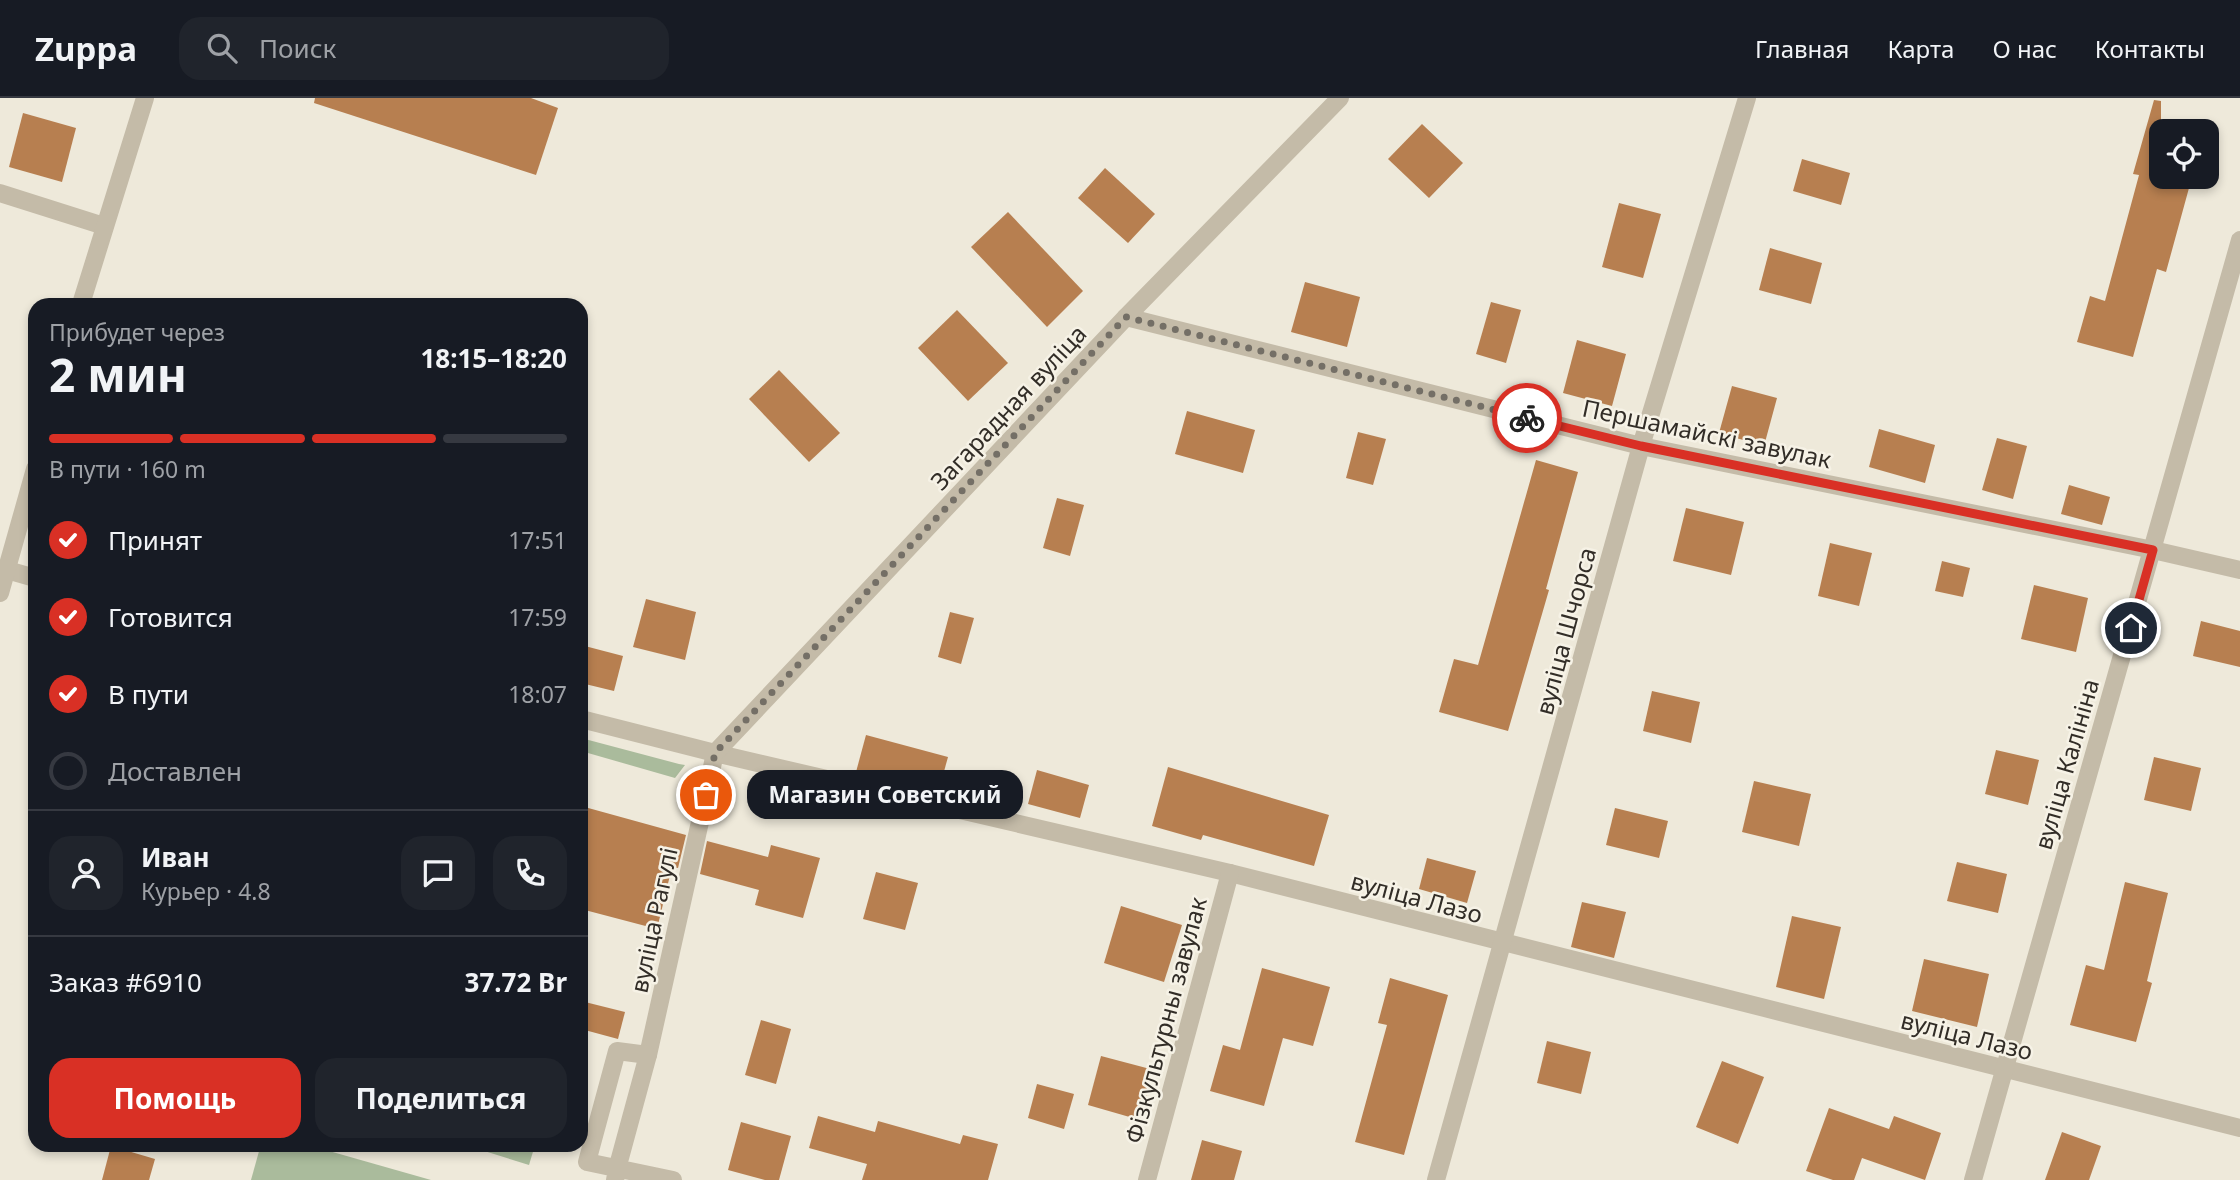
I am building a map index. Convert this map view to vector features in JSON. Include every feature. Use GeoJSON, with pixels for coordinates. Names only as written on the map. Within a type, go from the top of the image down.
{"type":"FeatureCollection","features":[{"type":"Feature","properties":{"kind":"street"},"geometry":{"type":"LineString","coordinates":[[84,298],[145,98]]}},
{"type":"Feature","properties":{"kind":"street","name":"Загарадная вуліца"},"geometry":{"type":"LineString","coordinates":[[715,753],[1126,317],[1340,98]]}},
{"type":"Feature","properties":{"kind":"street","name":"вуліца Шчорса"},"geometry":{"type":"LineString","coordinates":[[1436,1180],[1641,446],[1747,98]]}},
{"type":"Feature","properties":{"kind":"street"},"geometry":{"type":"LineString","coordinates":[[0,193],[104,226]]}},
{"type":"Feature","properties":{"kind":"street","name":"вуліца Калініна"},"geometry":{"type":"LineString","coordinates":[[1973,1180],[2240,240]]}},
{"type":"Feature","properties":{"kind":"street","name":"Першамайскі завулак"},"geometry":{"type":"LineString","coordinates":[[1126,317],[1641,446],[2240,570]]}},
{"type":"Feature","properties":{"kind":"street"},"geometry":{"type":"LineString","coordinates":[[0,593],[28,495]]}},
{"type":"Feature","properties":{"kind":"street"},"geometry":{"type":"LineString","coordinates":[[7,570],[28,576]]}},
{"type":"Feature","properties":{"kind":"street","name":"вуліца Лазо"},"geometry":{"type":"LineString","coordinates":[[588,721],[1230,873],[2240,1128]]}},
{"type":"Feature","properties":{"kind":"street","name":"вуліца Рагулі"},"geometry":{"type":"LineString","coordinates":[[616,1175],[648,1055],[715,753]]}},
{"type":"Feature","properties":{"kind":"street","name":"Фізкультурны завулак"},"geometry":{"type":"LineString","coordinates":[[1147,1180],[1230,873]]}},
{"type":"Feature","properties":{"kind":"street"},"geometry":{"type":"LineString","coordinates":[[648,1055],[617,1051],[587,1162],[616,1175],[673,1180]]}},
{"type":"Feature","properties":{"kind":"green space"},"geometry":{"type":"Polygon","coordinates":[[[588,740],[685,765],[675,778],[588,753],[588,740]]]}},
{"type":"Feature","properties":{"kind":"green space"},"geometry":{"type":"Polygon","coordinates":[[[259,1152],[333,1152],[431,1180],[251,1180],[259,1152]]]}},
{"type":"Feature","properties":{"kind":"green space"},"geometry":{"type":"Polygon","coordinates":[[[487,1152],[533,1152],[529,1165],[487,1152]]]}},
{"type":"Feature","properties":{"kind":"building"},"geometry":{"type":"Polygon","coordinates":[[[315,98],[531,98],[558,108],[536,175],[314,103],[315,98]]]}},
{"type":"Feature","properties":{"kind":"building"},"geometry":{"type":"Polygon","coordinates":[[[2154,100],[2161,101],[2161,119],[2149,119],[2149,189],[2189,189],[2166,272],[2157,269],[2133,357],[2077,342],[2090,296],[2105,301],[2139,175],[2133,174],[2154,100]]]}},
{"type":"Feature","properties":{"kind":"building"},"geometry":{"type":"Polygon","coordinates":[[[23,113],[76,128],[62,182],[9,167],[23,113]]]}},
{"type":"Feature","properties":{"kind":"building"},"geometry":{"type":"Polygon","coordinates":[[[1422,124],[1463,163],[1429,198],[1388,159],[1422,124]]]}},
{"type":"Feature","properties":{"kind":"building"},"geometry":{"type":"Polygon","coordinates":[[[1802,159],[1850,173],[1841,205],[1793,191],[1802,159]]]}},
{"type":"Feature","properties":{"kind":"building"},"geometry":{"type":"Polygon","coordinates":[[[1105,168],[1155,214],[1128,243],[1078,198],[1105,168]]]}},
{"type":"Feature","properties":{"kind":"building"},"geometry":{"type":"Polygon","coordinates":[[[1619,203],[1661,214],[1643,278],[1602,267],[1619,203]]]}},
{"type":"Feature","properties":{"kind":"building"},"geometry":{"type":"Polygon","coordinates":[[[1008,212],[1083,291],[1047,327],[971,247],[1008,212]]]}},
{"type":"Feature","properties":{"kind":"building"},"geometry":{"type":"Polygon","coordinates":[[[1770,248],[1822,263],[1811,304],[1759,290],[1770,248]]]}},
{"type":"Feature","properties":{"kind":"building"},"geometry":{"type":"Polygon","coordinates":[[[1305,282],[1360,297],[1347,347],[1291,332],[1305,282]]]}},
{"type":"Feature","properties":{"kind":"building"},"geometry":{"type":"Polygon","coordinates":[[[1491,302],[1521,310],[1506,363],[1476,354],[1491,302]]]}},
{"type":"Feature","properties":{"kind":"building"},"geometry":{"type":"Polygon","coordinates":[[[957,310],[1008,363],[968,401],[918,348],[957,310]]]}},
{"type":"Feature","properties":{"kind":"building"},"geometry":{"type":"Polygon","coordinates":[[[1577,340],[1626,354],[1612,406],[1563,393],[1577,340]]]}},
{"type":"Feature","properties":{"kind":"building"},"geometry":{"type":"Polygon","coordinates":[[[779,370],[840,433],[809,462],[749,399],[779,370]]]}},
{"type":"Feature","properties":{"kind":"building"},"geometry":{"type":"Polygon","coordinates":[[[1732,386],[1777,398],[1764,446],[1719,433],[1732,386]]]}},
{"type":"Feature","properties":{"kind":"building"},"geometry":{"type":"Polygon","coordinates":[[[1187,411],[1255,430],[1243,473],[1175,454],[1187,411]]]}},
{"type":"Feature","properties":{"kind":"building"},"geometry":{"type":"Polygon","coordinates":[[[1879,429],[1935,445],[1925,483],[1869,467],[1879,429]]]}},
{"type":"Feature","properties":{"kind":"building"},"geometry":{"type":"Polygon","coordinates":[[[1358,432],[1386,439],[1373,485],[1346,478],[1358,432]]]}},
{"type":"Feature","properties":{"kind":"building"},"geometry":{"type":"Polygon","coordinates":[[[1997,438],[2027,446],[2013,499],[1982,490],[1997,438]]]}},
{"type":"Feature","properties":{"kind":"building"},"geometry":{"type":"Polygon","coordinates":[[[1536,460],[1578,472],[1546,589],[1549,590],[1508,731],[1439,712],[1454,659],[1478,665],[1536,460]]]}},
{"type":"Feature","properties":{"kind":"building"},"geometry":{"type":"Polygon","coordinates":[[[2069,485],[2110,497],[2102,525],[2061,514],[2069,485]]]}},
{"type":"Feature","properties":{"kind":"building"},"geometry":{"type":"Polygon","coordinates":[[[1057,498],[1084,505],[1070,556],[1043,548],[1057,498]]]}},
{"type":"Feature","properties":{"kind":"building"},"geometry":{"type":"Polygon","coordinates":[[[1686,508],[1744,522],[1731,575],[1673,561],[1686,508]]]}},
{"type":"Feature","properties":{"kind":"building"},"geometry":{"type":"Polygon","coordinates":[[[1830,543],[1872,553],[1859,606],[1818,596],[1830,543]]]}},
{"type":"Feature","properties":{"kind":"building"},"geometry":{"type":"Polygon","coordinates":[[[1942,561],[1970,568],[1963,597],[1935,591],[1942,561]]]}},
{"type":"Feature","properties":{"kind":"building"},"geometry":{"type":"Polygon","coordinates":[[[2034,585],[2088,598],[2076,652],[2021,639],[2034,585]]]}},
{"type":"Feature","properties":{"kind":"building"},"geometry":{"type":"Polygon","coordinates":[[[646,599],[696,612],[685,660],[633,647],[646,599]]]}},
{"type":"Feature","properties":{"kind":"building"},"geometry":{"type":"Polygon","coordinates":[[[950,612],[974,618],[961,664],[938,657],[950,612]]]}},
{"type":"Feature","properties":{"kind":"building"},"geometry":{"type":"Polygon","coordinates":[[[2201,621],[2240,631],[2240,667],[2193,656],[2201,621]]]}},
{"type":"Feature","properties":{"kind":"building"},"geometry":{"type":"Polygon","coordinates":[[[588,647],[623,656],[614,691],[588,685],[588,647]]]}},
{"type":"Feature","properties":{"kind":"building"},"geometry":{"type":"Polygon","coordinates":[[[1652,691],[1700,702],[1691,743],[1643,731],[1652,691]]]}},
{"type":"Feature","properties":{"kind":"building"},"geometry":{"type":"Polygon","coordinates":[[[866,735],[948,757],[938,793],[856,772],[866,735]]]}},
{"type":"Feature","properties":{"kind":"building"},"geometry":{"type":"Polygon","coordinates":[[[1996,750],[2039,760],[2028,805],[1985,794],[1996,750]]]}},
{"type":"Feature","properties":{"kind":"building"},"geometry":{"type":"Polygon","coordinates":[[[2154,757],[2201,768],[2191,811],[2144,800],[2154,757]]]}},
{"type":"Feature","properties":{"kind":"building"},"geometry":{"type":"Polygon","coordinates":[[[1168,767],[1329,815],[1314,866],[1203,835],[1201,840],[1152,826],[1168,767]]]}},
{"type":"Feature","properties":{"kind":"building"},"geometry":{"type":"Polygon","coordinates":[[[1037,770],[1089,785],[1080,818],[1028,804],[1037,770]]]}},
{"type":"Feature","properties":{"kind":"building"},"geometry":{"type":"Polygon","coordinates":[[[1754,781],[1811,794],[1799,846],[1742,832],[1754,781]]]}},
{"type":"Feature","properties":{"kind":"building"},"geometry":{"type":"Polygon","coordinates":[[[588,808],[686,835],[678,868],[672,867],[657,929],[588,911],[588,808]]]}},
{"type":"Feature","properties":{"kind":"building"},"geometry":{"type":"Polygon","coordinates":[[[1615,808],[1668,821],[1659,858],[1606,845],[1615,808]]]}},
{"type":"Feature","properties":{"kind":"building"},"geometry":{"type":"Polygon","coordinates":[[[707,841],[768,857],[771,845],[820,858],[803,918],[755,905],[759,890],[700,874],[707,841]]]}},
{"type":"Feature","properties":{"kind":"building"},"geometry":{"type":"Polygon","coordinates":[[[1427,858],[1476,871],[1467,903],[1419,889],[1427,858]]]}},
{"type":"Feature","properties":{"kind":"building"},"geometry":{"type":"Polygon","coordinates":[[[1957,862],[2007,874],[1998,913],[1947,901],[1957,862]]]}},
{"type":"Feature","properties":{"kind":"building"},"geometry":{"type":"Polygon","coordinates":[[[876,872],[918,883],[905,930],[863,919],[876,872]]]}},
{"type":"Feature","properties":{"kind":"building"},"geometry":{"type":"Polygon","coordinates":[[[2125,882],[2168,893],[2147,981],[2152,983],[2136,1042],[2070,1025],[2086,965],[2104,970],[2125,882]]]}},
{"type":"Feature","properties":{"kind":"building"},"geometry":{"type":"Polygon","coordinates":[[[1582,902],[1626,912],[1614,958],[1571,947],[1582,902]]]}},
{"type":"Feature","properties":{"kind":"building"},"geometry":{"type":"Polygon","coordinates":[[[1121,906],[1182,925],[1164,982],[1104,963],[1121,906]]]}},
{"type":"Feature","properties":{"kind":"building"},"geometry":{"type":"Polygon","coordinates":[[[1792,916],[1841,927],[1824,999],[1776,987],[1792,916]]]}},
{"type":"Feature","properties":{"kind":"building"},"geometry":{"type":"Polygon","coordinates":[[[1924,959],[1989,974],[1977,1027],[1912,1011],[1924,959]]]}},
{"type":"Feature","properties":{"kind":"building"},"geometry":{"type":"Polygon","coordinates":[[[1262,968],[1330,987],[1313,1046],[1283,1038],[1264,1106],[1210,1091],[1223,1045],[1240,1050],[1262,968]]]}},
{"type":"Feature","properties":{"kind":"building"},"geometry":{"type":"Polygon","coordinates":[[[1390,978],[1448,995],[1404,1155],[1355,1142],[1387,1025],[1378,1023],[1390,978]]]}},
{"type":"Feature","properties":{"kind":"building"},"geometry":{"type":"Polygon","coordinates":[[[588,1003],[625,1012],[618,1039],[588,1031],[588,1003]]]}},
{"type":"Feature","properties":{"kind":"building"},"geometry":{"type":"Polygon","coordinates":[[[761,1020],[791,1029],[776,1084],[745,1075],[761,1020]]]}},
{"type":"Feature","properties":{"kind":"building"},"geometry":{"type":"Polygon","coordinates":[[[1547,1041],[1591,1052],[1581,1094],[1537,1083],[1547,1041]]]}},
{"type":"Feature","properties":{"kind":"building"},"geometry":{"type":"Polygon","coordinates":[[[1101,1056],[1154,1070],[1140,1120],[1088,1105],[1101,1056]]]}},
{"type":"Feature","properties":{"kind":"building"},"geometry":{"type":"Polygon","coordinates":[[[1722,1061],[1764,1077],[1738,1144],[1696,1127],[1722,1061]]]}},
{"type":"Feature","properties":{"kind":"building"},"geometry":{"type":"Polygon","coordinates":[[[1037,1084],[1074,1094],[1064,1129],[1028,1118],[1037,1084]]]}},
{"type":"Feature","properties":{"kind":"building"},"geometry":{"type":"Polygon","coordinates":[[[1829,1108],[1889,1129],[1894,1116],[1941,1133],[1925,1180],[1862,1158],[1854,1180],[1833,1180],[1806,1171],[1829,1108]]]}},
{"type":"Feature","properties":{"kind":"building"},"geometry":{"type":"Polygon","coordinates":[[[818,1116],[875,1132],[878,1121],[960,1144],[963,1135],[998,1144],[988,1180],[862,1180],[867,1164],[809,1148],[818,1116]]]}},
{"type":"Feature","properties":{"kind":"building"},"geometry":{"type":"Polygon","coordinates":[[[741,1122],[791,1136],[779,1180],[765,1180],[728,1170],[741,1122]]]}},
{"type":"Feature","properties":{"kind":"building"},"geometry":{"type":"Polygon","coordinates":[[[2062,1132],[2101,1146],[2089,1180],[2045,1180],[2062,1132]]]}},
{"type":"Feature","properties":{"kind":"building"},"geometry":{"type":"Polygon","coordinates":[[[1202,1140],[1242,1151],[1234,1180],[1191,1180],[1202,1140]]]}},
{"type":"Feature","properties":{"kind":"building"},"geometry":{"type":"Polygon","coordinates":[[[109,1152],[131,1152],[155,1159],[149,1180],[102,1180],[109,1152]]]}},
{"type":"Feature","properties":{"kind":"way so far"},"geometry":{"type":"LineString","coordinates":[[706,795],[715,753],[1126,317],[1527,418]]}},
{"type":"Feature","properties":{"kind":"place","name":"Магазин Советский"},"geometry":{"type":"Point","coordinates":[706,795]}},
{"type":"Feature","properties":{"kind":"route"},"geometry":{"type":"LineString","coordinates":[[1527,418],[1641,446],[2153,550],[2131,628]]}}]}
